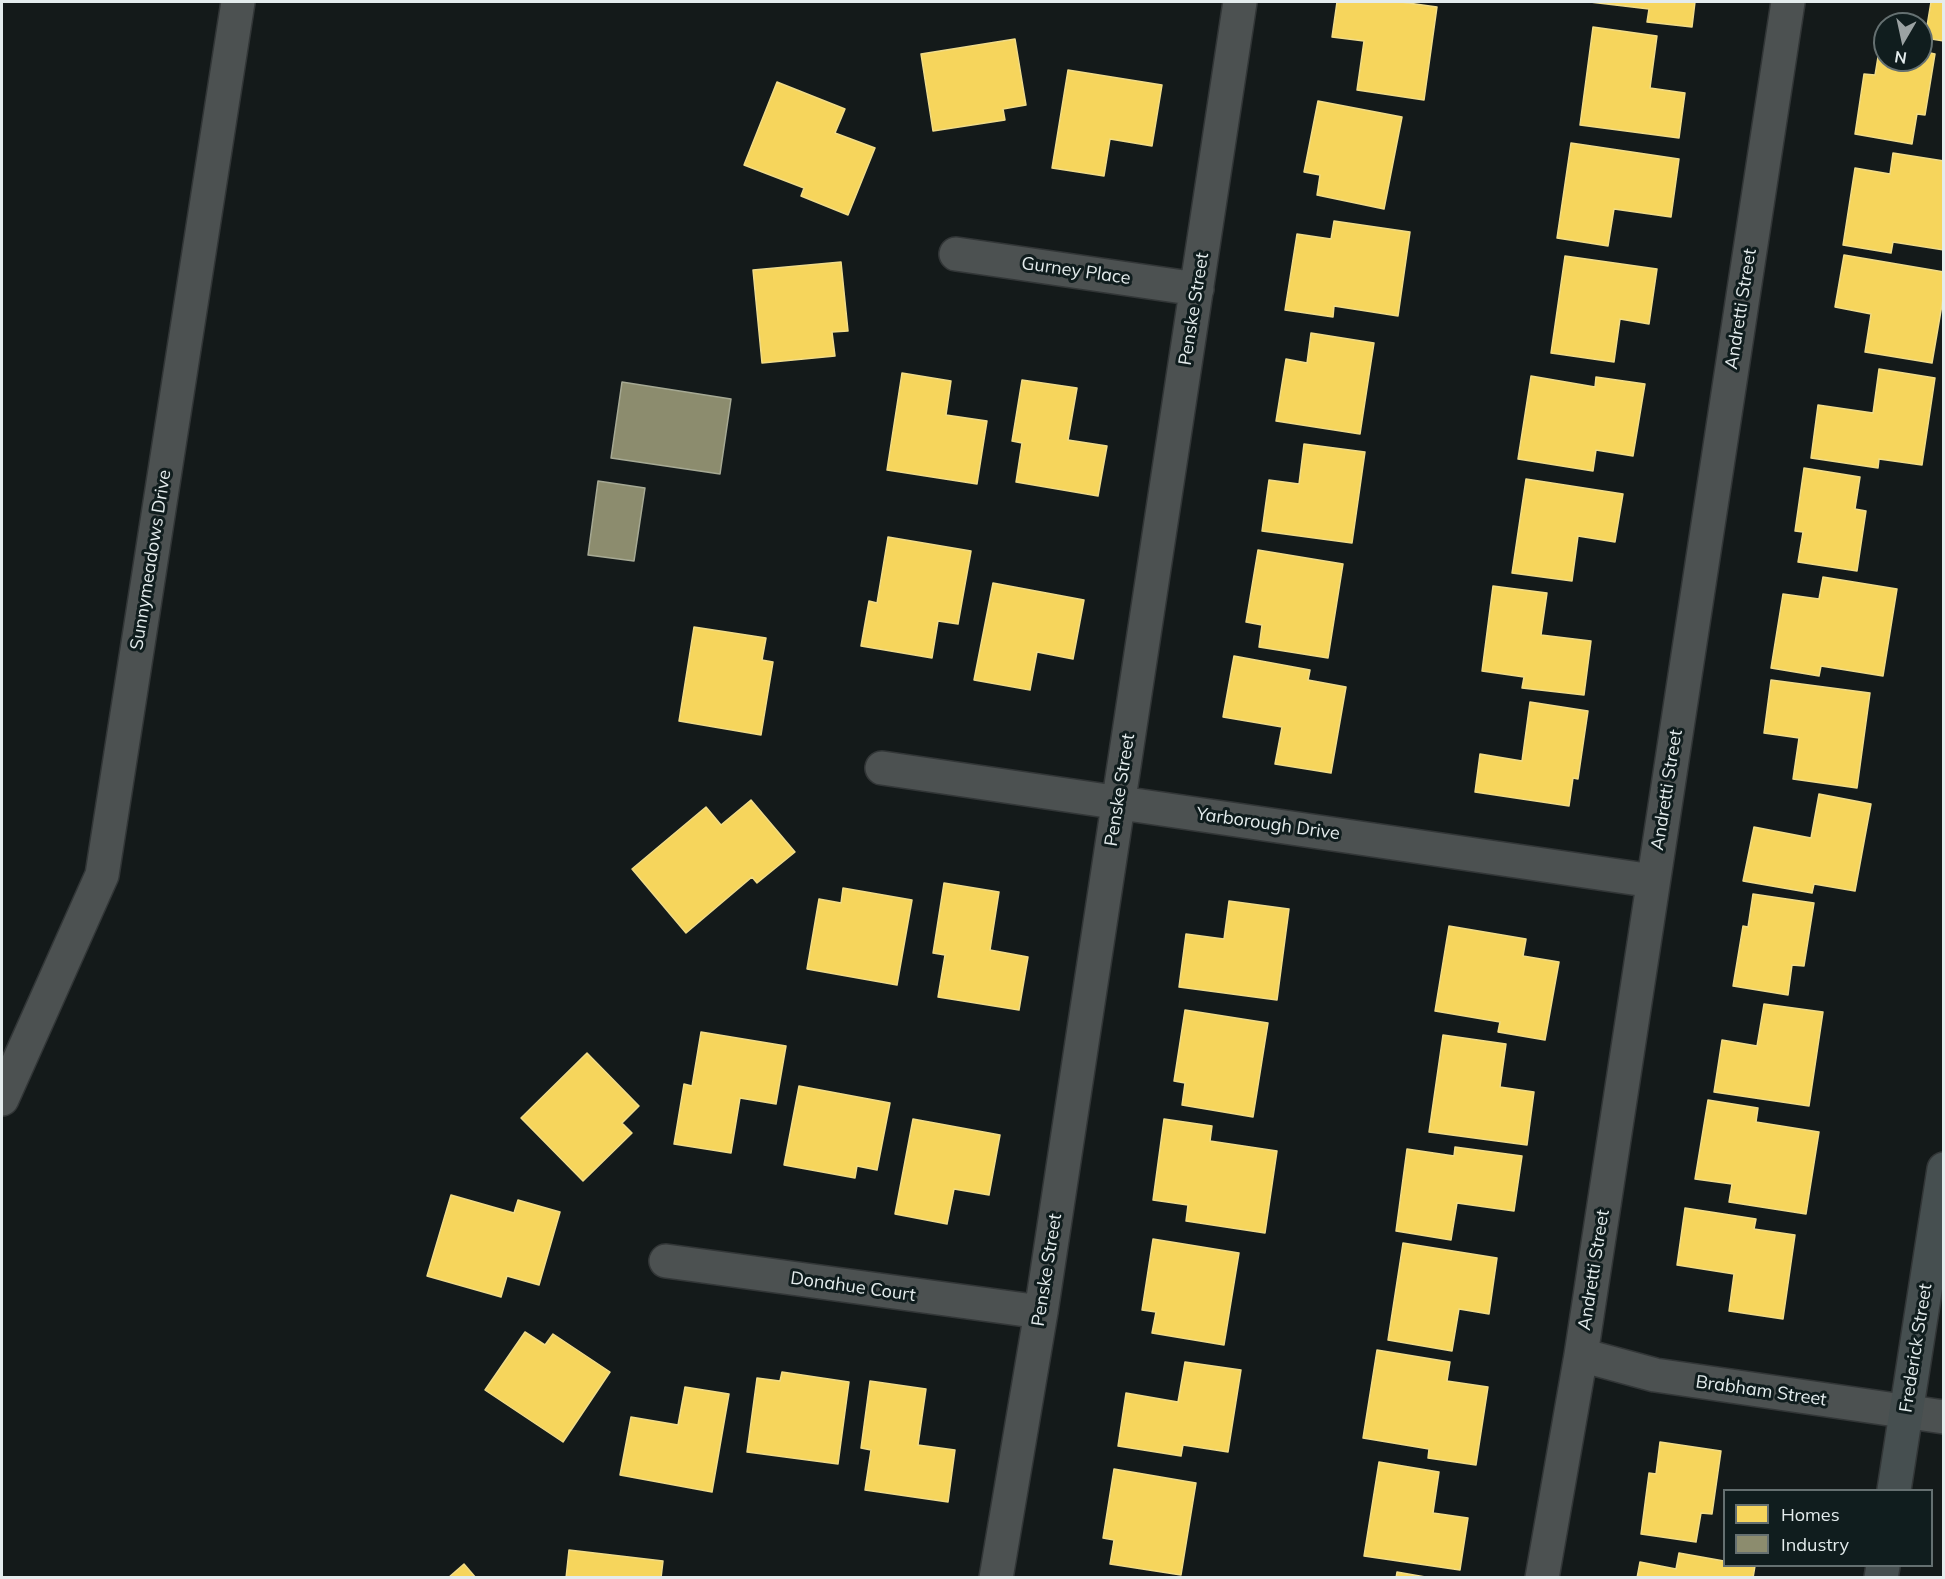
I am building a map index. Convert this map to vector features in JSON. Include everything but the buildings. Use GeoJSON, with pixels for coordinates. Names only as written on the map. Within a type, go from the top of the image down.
{"type":"FeatureCollection","features":[{"type":"Feature","properties":{"kind":"main road","name":"Frederick Street"},"geometry":{"type":"LineString","coordinates":[[1894,1489],[1944,1169]]}},
{"type":"Feature","properties":{"kind":"street","name":"Sunnymeadows Drive"},"geometry":{"type":"LineString","coordinates":[[2,1099],[102,875],[238,2]]}},
{"type":"Feature","properties":{"kind":"street","name":"Penske Street"},"geometry":{"type":"LineString","coordinates":[[996,1578],[1041,1312],[1240,2]]}},
{"type":"Feature","properties":{"kind":"street","name":"Andretti Street"},"geometry":{"type":"LineString","coordinates":[[1542,1578],[1581,1355],[1788,2]]}},
{"type":"Feature","properties":{"kind":"street","name":"Gurney Place"},"geometry":{"type":"LineString","coordinates":[[956,254],[1197,289]]}},
{"type":"Feature","properties":{"kind":"street","name":"Yarborough Drive"},"geometry":{"type":"LineString","coordinates":[[882,768],[1653,881]]}},
{"type":"Feature","properties":{"kind":"street","name":"Donahue Court"},"geometry":{"type":"LineString","coordinates":[[666,1261],[1041,1312]]}},
{"type":"Feature","properties":{"kind":"street","name":"Brabham Street"},"geometry":{"type":"LineString","coordinates":[[1581,1355],[1655,1375],[1944,1417]]}}]}
